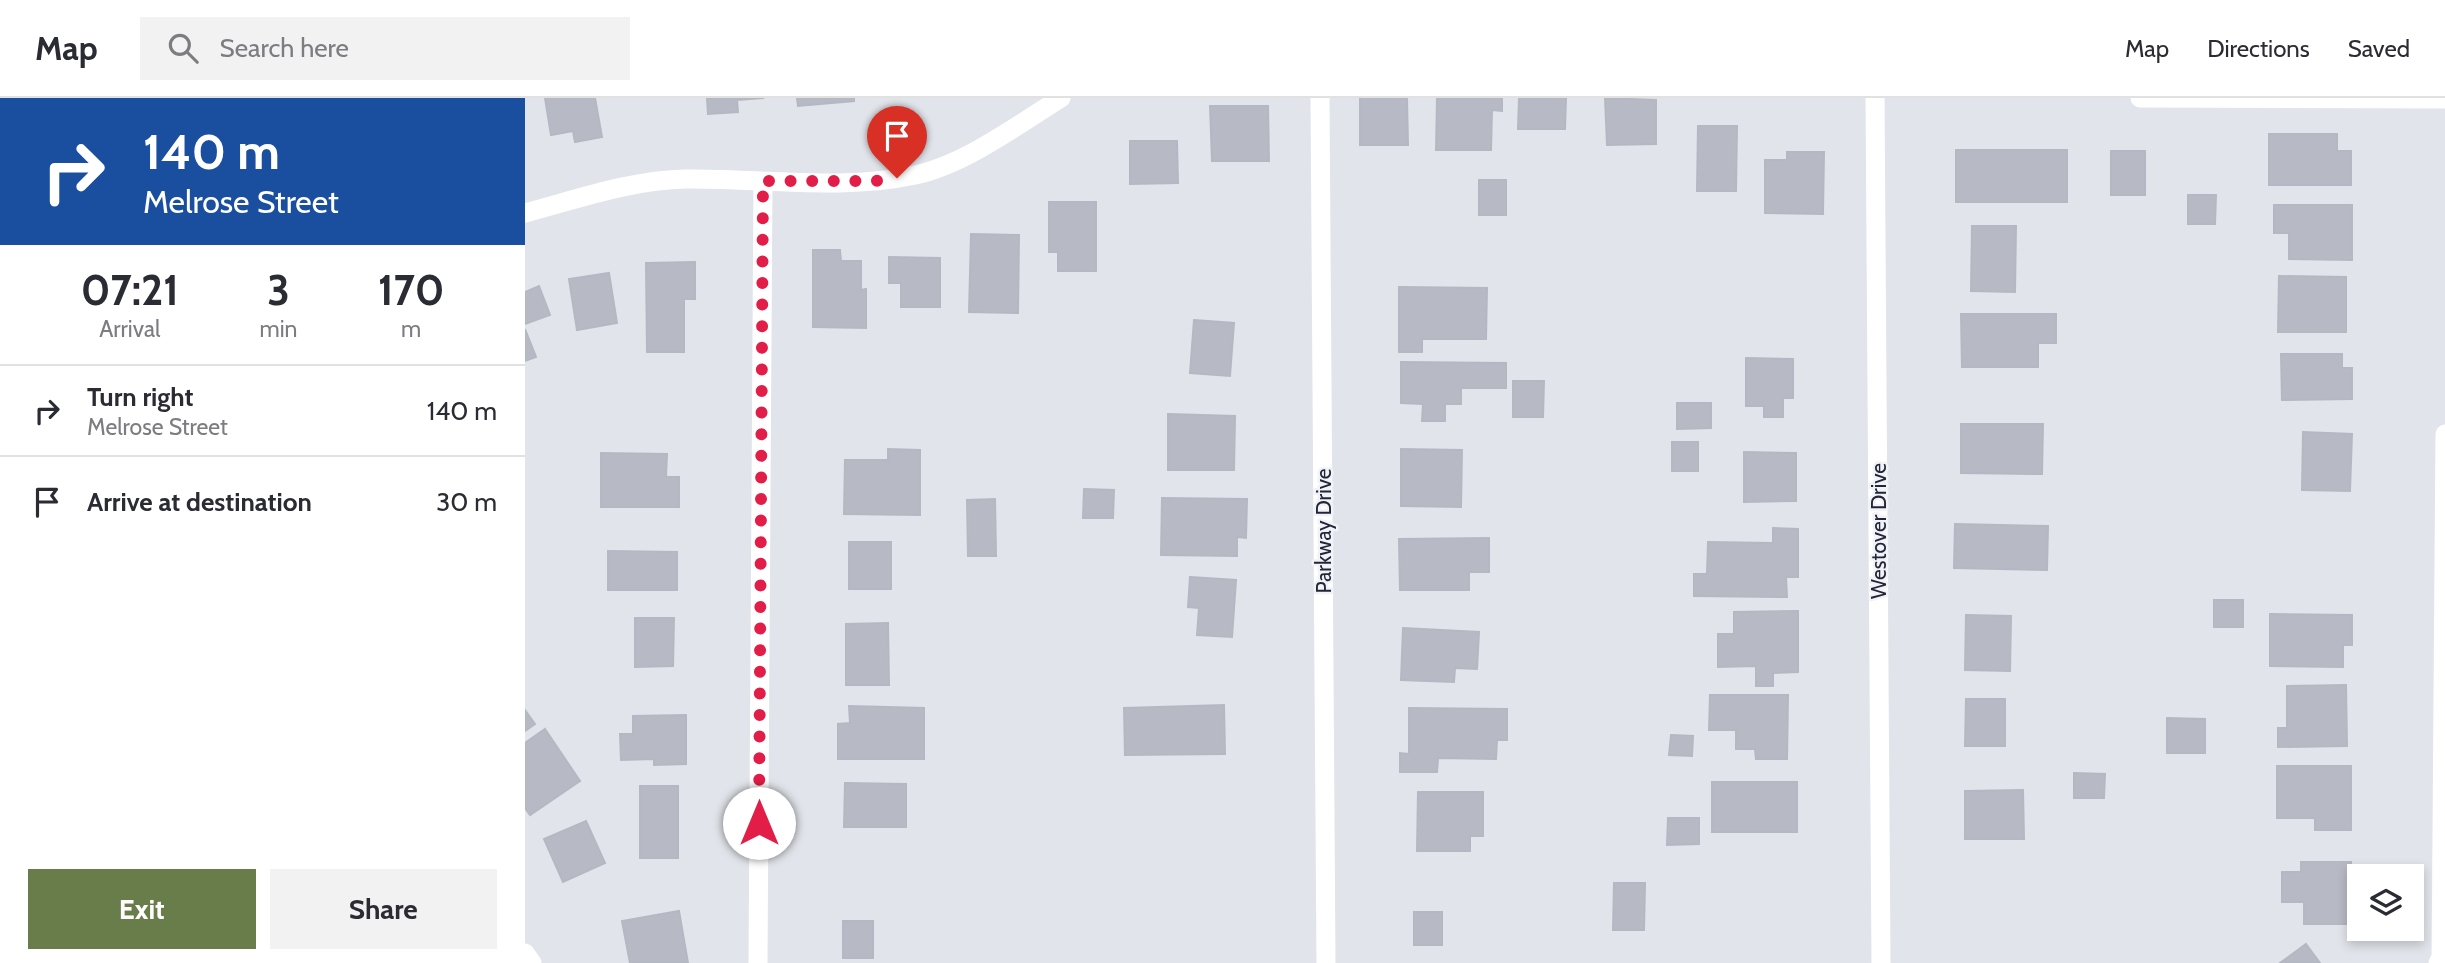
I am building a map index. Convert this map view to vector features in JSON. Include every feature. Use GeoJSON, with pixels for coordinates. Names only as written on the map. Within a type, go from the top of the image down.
{"type":"FeatureCollection","features":[{"type":"Feature","properties":{"kind":"street"},"geometry":{"type":"LineString","coordinates":[[525,213],[632,185],[685,179],[876,181],[917,175],[943,166],[992,141],[1061,98]]}},
{"type":"Feature","properties":{"kind":"street","name":"Parkway Drive"},"geometry":{"type":"LineString","coordinates":[[1320,98],[1326,963]]}},
{"type":"Feature","properties":{"kind":"street","name":"Westover Drive"},"geometry":{"type":"LineString","coordinates":[[1875,98],[1881,963]]}},
{"type":"Feature","properties":{"kind":"street"},"geometry":{"type":"LineString","coordinates":[[2140,98],[2445,99]]}},
{"type":"Feature","properties":{"kind":"street"},"geometry":{"type":"LineString","coordinates":[[758,963],[763,181]]}},
{"type":"Feature","properties":{"kind":"street"},"geometry":{"type":"LineString","coordinates":[[2441,962],[2445,434]]}},
{"type":"Feature","properties":{"kind":"street"},"geometry":{"type":"LineString","coordinates":[[525,953],[532,963]]}},
{"type":"Feature","properties":{"kind":"building"},"geometry":{"type":"Polygon","coordinates":[[[545,98],[595,98],[602,137],[575,142],[573,131],[551,135],[545,98]]]}},
{"type":"Feature","properties":{"kind":"building"},"geometry":{"type":"Polygon","coordinates":[[[707,98],[764,98],[737,100],[738,112],[708,114],[707,98]]]}},
{"type":"Feature","properties":{"kind":"building"},"geometry":{"type":"Polygon","coordinates":[[[797,98],[854,98],[854,101],[798,106],[797,98]]]}},
{"type":"Feature","properties":{"kind":"building"},"geometry":{"type":"Polygon","coordinates":[[[1360,98],[1407,98],[1408,145],[1360,145],[1360,98]]]}},
{"type":"Feature","properties":{"kind":"building"},"geometry":{"type":"Polygon","coordinates":[[[1437,98],[1502,98],[1502,111],[1492,110],[1491,150],[1436,150],[1437,98]]]}},
{"type":"Feature","properties":{"kind":"building"},"geometry":{"type":"Polygon","coordinates":[[[1519,98],[1566,98],[1565,129],[1518,129],[1519,98]]]}},
{"type":"Feature","properties":{"kind":"building"},"geometry":{"type":"Polygon","coordinates":[[[1605,98],[1656,100],[1656,144],[1607,145],[1605,98]]]}},
{"type":"Feature","properties":{"kind":"building"},"geometry":{"type":"Polygon","coordinates":[[[1210,106],[1268,106],[1269,161],[1212,161],[1210,106]]]}},
{"type":"Feature","properties":{"kind":"building"},"geometry":{"type":"Polygon","coordinates":[[[1698,126],[1737,126],[1736,191],[1697,191],[1698,126]]]}},
{"type":"Feature","properties":{"kind":"building"},"geometry":{"type":"Polygon","coordinates":[[[2269,134],[2337,134],[2337,151],[2351,151],[2351,185],[2269,185],[2269,134]]]}},
{"type":"Feature","properties":{"kind":"building"},"geometry":{"type":"Polygon","coordinates":[[[1130,141],[1177,141],[1178,183],[1130,184],[1130,141]]]}},
{"type":"Feature","properties":{"kind":"building"},"geometry":{"type":"Polygon","coordinates":[[[1956,150],[2067,150],[2067,202],[1956,202],[1956,150]]]}},
{"type":"Feature","properties":{"kind":"building"},"geometry":{"type":"Polygon","coordinates":[[[2111,151],[2145,151],[2145,195],[2111,195],[2111,151]]]}},
{"type":"Feature","properties":{"kind":"building"},"geometry":{"type":"Polygon","coordinates":[[[1787,152],[1824,152],[1823,214],[1765,213],[1765,160],[1787,160],[1787,152]]]}},
{"type":"Feature","properties":{"kind":"building"},"geometry":{"type":"Polygon","coordinates":[[[1479,180],[1506,180],[1506,215],[1479,215],[1479,180]]]}},
{"type":"Feature","properties":{"kind":"building"},"geometry":{"type":"Polygon","coordinates":[[[2188,195],[2216,195],[2215,224],[2188,224],[2188,195]]]}},
{"type":"Feature","properties":{"kind":"building"},"geometry":{"type":"Polygon","coordinates":[[[1049,202],[1096,202],[1096,271],[1058,271],[1058,252],[1049,252],[1049,202]]]}},
{"type":"Feature","properties":{"kind":"building"},"geometry":{"type":"Polygon","coordinates":[[[2274,205],[2352,205],[2352,260],[2289,259],[2289,233],[2274,233],[2274,205]]]}},
{"type":"Feature","properties":{"kind":"building"},"geometry":{"type":"Polygon","coordinates":[[[1972,226],[2016,226],[2015,292],[1971,291],[1972,226]]]}},
{"type":"Feature","properties":{"kind":"building"},"geometry":{"type":"Polygon","coordinates":[[[971,234],[1019,235],[1018,313],[969,312],[971,234]]]}},
{"type":"Feature","properties":{"kind":"building"},"geometry":{"type":"Polygon","coordinates":[[[813,250],[840,250],[841,261],[861,261],[861,290],[866,289],[866,328],[813,327],[813,250]]]}},
{"type":"Feature","properties":{"kind":"building"},"geometry":{"type":"Polygon","coordinates":[[[889,257],[940,258],[940,307],[901,307],[901,283],[889,283],[889,257]]]}},
{"type":"Feature","properties":{"kind":"building"},"geometry":{"type":"Polygon","coordinates":[[[695,262],[695,299],[684,299],[684,352],[647,352],[646,263],[695,262]]]}},
{"type":"Feature","properties":{"kind":"building"},"geometry":{"type":"Polygon","coordinates":[[[609,273],[617,323],[577,330],[569,279],[609,273]]]}},
{"type":"Feature","properties":{"kind":"building"},"geometry":{"type":"Polygon","coordinates":[[[2279,276],[2346,277],[2346,332],[2278,332],[2279,276]]]}},
{"type":"Feature","properties":{"kind":"building"},"geometry":{"type":"Polygon","coordinates":[[[539,286],[550,315],[525,324],[525,292],[539,286]]]}},
{"type":"Feature","properties":{"kind":"building"},"geometry":{"type":"Polygon","coordinates":[[[1399,287],[1487,288],[1486,339],[1422,339],[1422,352],[1399,352],[1399,287]]]}},
{"type":"Feature","properties":{"kind":"building"},"geometry":{"type":"Polygon","coordinates":[[[1961,314],[2056,314],[2056,343],[2038,343],[2038,367],[1962,367],[1961,314]]]}},
{"type":"Feature","properties":{"kind":"building"},"geometry":{"type":"Polygon","coordinates":[[[1194,320],[1234,323],[1230,376],[1190,373],[1194,320]]]}},
{"type":"Feature","properties":{"kind":"building"},"geometry":{"type":"Polygon","coordinates":[[[525,329],[536,357],[525,361],[525,329]]]}},
{"type":"Feature","properties":{"kind":"building"},"geometry":{"type":"Polygon","coordinates":[[[2281,354],[2342,354],[2342,368],[2352,368],[2352,399],[2282,400],[2281,354]]]}},
{"type":"Feature","properties":{"kind":"building"},"geometry":{"type":"Polygon","coordinates":[[[1746,358],[1793,359],[1793,398],[1783,398],[1783,417],[1764,417],[1764,406],[1746,406],[1746,358]]]}},
{"type":"Feature","properties":{"kind":"building"},"geometry":{"type":"Polygon","coordinates":[[[1401,362],[1506,363],[1506,388],[1461,388],[1461,404],[1445,404],[1445,421],[1422,421],[1423,404],[1401,403],[1401,362]]]}},
{"type":"Feature","properties":{"kind":"building"},"geometry":{"type":"Polygon","coordinates":[[[1513,381],[1544,381],[1543,417],[1513,417],[1513,381]]]}},
{"type":"Feature","properties":{"kind":"building"},"geometry":{"type":"Polygon","coordinates":[[[1677,403],[1711,403],[1711,428],[1677,429],[1677,403]]]}},
{"type":"Feature","properties":{"kind":"building"},"geometry":{"type":"Polygon","coordinates":[[[1168,414],[1235,416],[1234,470],[1168,470],[1168,414]]]}},
{"type":"Feature","properties":{"kind":"building"},"geometry":{"type":"Polygon","coordinates":[[[1961,424],[2043,424],[2042,474],[1961,473],[1961,424]]]}},
{"type":"Feature","properties":{"kind":"building"},"geometry":{"type":"Polygon","coordinates":[[[2303,432],[2352,434],[2350,491],[2302,490],[2303,432]]]}},
{"type":"Feature","properties":{"kind":"building"},"geometry":{"type":"Polygon","coordinates":[[[1672,442],[1698,442],[1698,471],[1672,471],[1672,442]]]}},
{"type":"Feature","properties":{"kind":"building"},"geometry":{"type":"Polygon","coordinates":[[[888,449],[920,450],[920,515],[844,514],[845,460],[888,460],[888,449]]]}},
{"type":"Feature","properties":{"kind":"building"},"geometry":{"type":"Polygon","coordinates":[[[1401,449],[1462,450],[1461,507],[1401,506],[1401,449]]]}},
{"type":"Feature","properties":{"kind":"building"},"geometry":{"type":"Polygon","coordinates":[[[1744,452],[1796,453],[1796,501],[1744,502],[1744,452]]]}},
{"type":"Feature","properties":{"kind":"building"},"geometry":{"type":"Polygon","coordinates":[[[601,453],[667,454],[666,477],[679,477],[679,507],[601,507],[601,453]]]}},
{"type":"Feature","properties":{"kind":"building"},"geometry":{"type":"Polygon","coordinates":[[[1084,489],[1114,490],[1113,518],[1083,518],[1084,489]]]}},
{"type":"Feature","properties":{"kind":"building"},"geometry":{"type":"Polygon","coordinates":[[[1162,498],[1247,499],[1246,538],[1237,537],[1237,556],[1161,555],[1162,498]]]}},
{"type":"Feature","properties":{"kind":"building"},"geometry":{"type":"Polygon","coordinates":[[[995,499],[996,556],[968,556],[967,500],[995,499]]]}},
{"type":"Feature","properties":{"kind":"building"},"geometry":{"type":"Polygon","coordinates":[[[1955,524],[2048,526],[2047,570],[1954,568],[1955,524]]]}},
{"type":"Feature","properties":{"kind":"building"},"geometry":{"type":"Polygon","coordinates":[[[1773,528],[1798,529],[1798,577],[1786,577],[1787,597],[1694,596],[1694,574],[1707,574],[1708,542],[1773,543],[1773,528]]]}},
{"type":"Feature","properties":{"kind":"building"},"geometry":{"type":"Polygon","coordinates":[[[1489,538],[1489,572],[1469,572],[1469,590],[1400,590],[1399,539],[1489,538]]]}},
{"type":"Feature","properties":{"kind":"building"},"geometry":{"type":"Polygon","coordinates":[[[849,542],[891,542],[891,589],[849,589],[849,542]]]}},
{"type":"Feature","properties":{"kind":"building"},"geometry":{"type":"Polygon","coordinates":[[[608,551],[677,552],[677,590],[608,590],[608,551]]]}},
{"type":"Feature","properties":{"kind":"building"},"geometry":{"type":"Polygon","coordinates":[[[1190,577],[1236,580],[1232,637],[1197,635],[1199,608],[1188,607],[1190,577]]]}},
{"type":"Feature","properties":{"kind":"building"},"geometry":{"type":"Polygon","coordinates":[[[2214,600],[2243,600],[2243,627],[2214,627],[2214,600]]]}},
{"type":"Feature","properties":{"kind":"building"},"geometry":{"type":"Polygon","coordinates":[[[1798,611],[1798,672],[1773,673],[1773,686],[1756,686],[1756,666],[1718,667],[1718,634],[1734,634],[1734,612],[1798,611]]]}},
{"type":"Feature","properties":{"kind":"building"},"geometry":{"type":"Polygon","coordinates":[[[2270,614],[2352,615],[2352,645],[2343,645],[2343,667],[2270,666],[2270,614]]]}},
{"type":"Feature","properties":{"kind":"building"},"geometry":{"type":"Polygon","coordinates":[[[1966,615],[2011,616],[2010,671],[1965,670],[1966,615]]]}},
{"type":"Feature","properties":{"kind":"building"},"geometry":{"type":"Polygon","coordinates":[[[635,618],[674,618],[673,666],[635,667],[635,618]]]}},
{"type":"Feature","properties":{"kind":"building"},"geometry":{"type":"Polygon","coordinates":[[[888,623],[889,685],[846,685],[846,624],[888,623]]]}},
{"type":"Feature","properties":{"kind":"building"},"geometry":{"type":"Polygon","coordinates":[[[1403,628],[1479,632],[1477,669],[1455,668],[1454,682],[1401,680],[1403,628]]]}},
{"type":"Feature","properties":{"kind":"building"},"geometry":{"type":"Polygon","coordinates":[[[2346,685],[2347,746],[2278,747],[2278,728],[2287,728],[2287,686],[2346,685]]]}},
{"type":"Feature","properties":{"kind":"building"},"geometry":{"type":"Polygon","coordinates":[[[1710,695],[1788,695],[1787,759],[1756,759],[1755,749],[1736,749],[1736,730],[1709,730],[1710,695]]]}},
{"type":"Feature","properties":{"kind":"building"},"geometry":{"type":"Polygon","coordinates":[[[1966,699],[2005,699],[2005,746],[1965,746],[1966,699]]]}},
{"type":"Feature","properties":{"kind":"building"},"geometry":{"type":"Polygon","coordinates":[[[1224,705],[1225,754],[1125,755],[1124,708],[1224,705]]]}},
{"type":"Feature","properties":{"kind":"building"},"geometry":{"type":"Polygon","coordinates":[[[849,706],[924,708],[924,759],[838,759],[838,724],[850,723],[849,706]]]}},
{"type":"Feature","properties":{"kind":"building"},"geometry":{"type":"Polygon","coordinates":[[[1409,708],[1507,709],[1507,740],[1497,740],[1496,759],[1438,758],[1437,772],[1400,772],[1400,753],[1409,754],[1409,708]]]}},
{"type":"Feature","properties":{"kind":"building"},"geometry":{"type":"Polygon","coordinates":[[[525,710],[535,724],[525,731],[525,710]]]}},
{"type":"Feature","properties":{"kind":"building"},"geometry":{"type":"Polygon","coordinates":[[[686,715],[686,764],[654,765],[654,759],[621,760],[620,734],[633,734],[633,716],[686,715]]]}},
{"type":"Feature","properties":{"kind":"building"},"geometry":{"type":"Polygon","coordinates":[[[2167,718],[2205,719],[2205,753],[2167,753],[2167,718]]]}},
{"type":"Feature","properties":{"kind":"building"},"geometry":{"type":"Polygon","coordinates":[[[545,729],[580,781],[530,815],[525,808],[525,743],[545,729]]]}},
{"type":"Feature","properties":{"kind":"building"},"geometry":{"type":"Polygon","coordinates":[[[1671,735],[1693,736],[1692,756],[1669,755],[1671,735]]]}},
{"type":"Feature","properties":{"kind":"building"},"geometry":{"type":"Polygon","coordinates":[[[2277,766],[2351,766],[2351,830],[2315,830],[2315,818],[2277,818],[2277,766]]]}},
{"type":"Feature","properties":{"kind":"building"},"geometry":{"type":"Polygon","coordinates":[[[2074,773],[2105,774],[2104,798],[2074,798],[2074,773]]]}},
{"type":"Feature","properties":{"kind":"building"},"geometry":{"type":"Polygon","coordinates":[[[1712,782],[1797,782],[1797,832],[1712,832],[1712,782]]]}},
{"type":"Feature","properties":{"kind":"building"},"geometry":{"type":"Polygon","coordinates":[[[845,783],[906,784],[906,827],[844,827],[845,783]]]}},
{"type":"Feature","properties":{"kind":"building"},"geometry":{"type":"Polygon","coordinates":[[[640,786],[678,786],[678,858],[640,858],[640,786]]]}},
{"type":"Feature","properties":{"kind":"building"},"geometry":{"type":"Polygon","coordinates":[[[2023,790],[2024,839],[1965,839],[1965,791],[2023,790]]]}},
{"type":"Feature","properties":{"kind":"building"},"geometry":{"type":"Polygon","coordinates":[[[1418,792],[1483,792],[1483,836],[1470,836],[1470,851],[1417,851],[1418,792]]]}},
{"type":"Feature","properties":{"kind":"building"},"geometry":{"type":"Polygon","coordinates":[[[1668,818],[1699,818],[1699,844],[1667,845],[1668,818]]]}},
{"type":"Feature","properties":{"kind":"building"},"geometry":{"type":"Polygon","coordinates":[[[586,821],[605,863],[563,882],[544,839],[586,821]]]}},
{"type":"Feature","properties":{"kind":"building"},"geometry":{"type":"Polygon","coordinates":[[[2301,862],[2351,862],[2347,864],[2347,924],[2304,924],[2304,902],[2282,902],[2282,872],[2301,872],[2301,862]]]}},
{"type":"Feature","properties":{"kind":"building"},"geometry":{"type":"Polygon","coordinates":[[[1614,883],[1645,883],[1644,930],[1613,930],[1614,883]]]}},
{"type":"Feature","properties":{"kind":"building"},"geometry":{"type":"Polygon","coordinates":[[[679,911],[688,963],[630,963],[622,921],[679,911]]]}},
{"type":"Feature","properties":{"kind":"building"},"geometry":{"type":"Polygon","coordinates":[[[1414,912],[1442,912],[1442,945],[1414,945],[1414,912]]]}},
{"type":"Feature","properties":{"kind":"building"},"geometry":{"type":"Polygon","coordinates":[[[843,921],[873,921],[873,958],[843,958],[843,921]]]}},
{"type":"Feature","properties":{"kind":"building"},"geometry":{"type":"Polygon","coordinates":[[[2306,944],[2320,963],[2280,963],[2306,944]]]}},
{"type":"Feature","properties":{"kind":"route"},"geometry":{"type":"LineString","coordinates":[[759,823],[763,181],[876,181],[897,178]]}}]}
